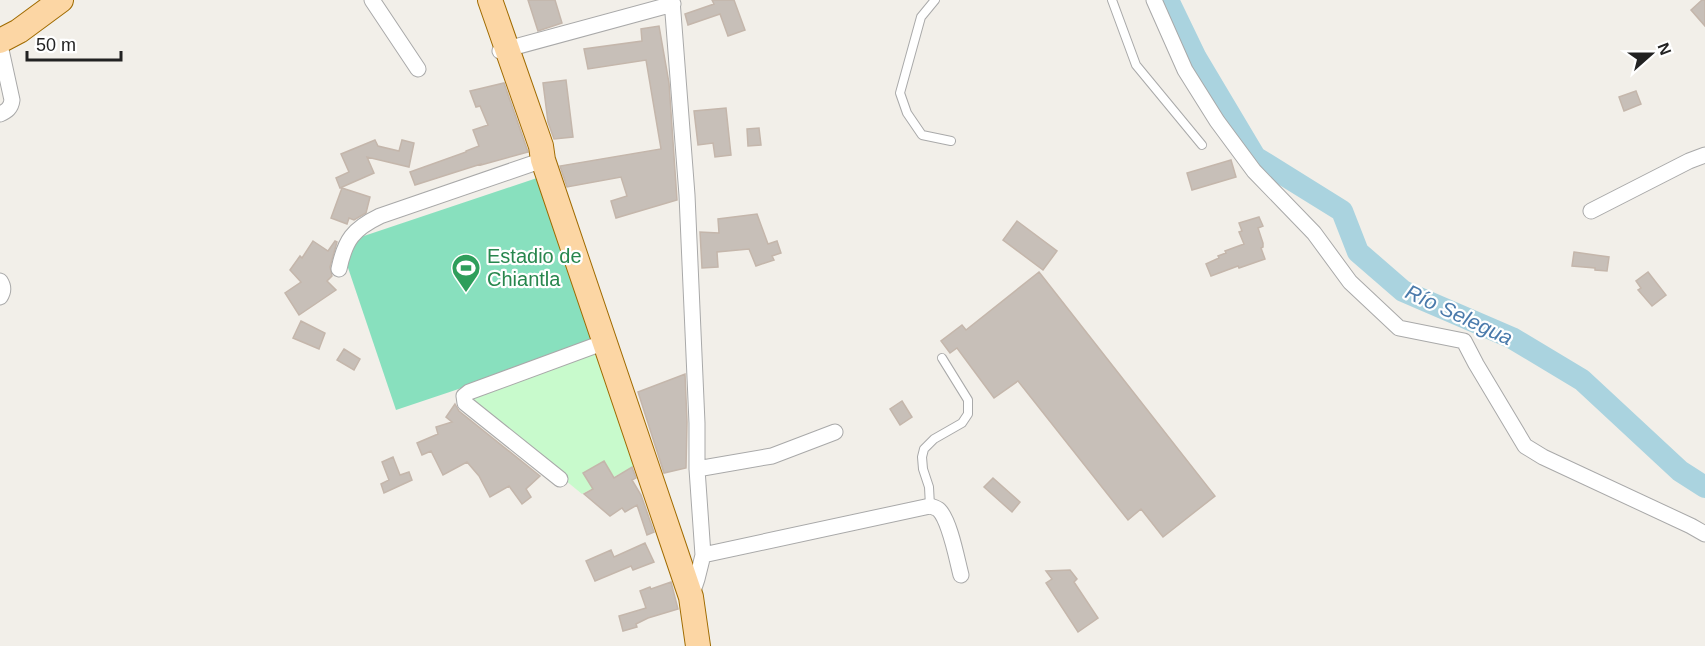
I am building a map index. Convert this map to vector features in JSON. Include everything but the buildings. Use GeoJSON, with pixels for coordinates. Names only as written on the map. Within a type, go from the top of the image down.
{"type":"FeatureCollection","features":[{"type":"Feature","properties":{"kind":"main road"},"geometry":{"type":"LineString","coordinates":[[0,43],[61,0]]}},
{"type":"Feature","properties":{"kind":"main road"},"geometry":{"type":"LineString","coordinates":[[480,0],[503,51]]}},
{"type":"Feature","properties":{"kind":"main road"},"geometry":{"type":"LineString","coordinates":[[490,0],[533,149],[543,160],[691,597],[698,646]]}},
{"type":"Feature","properties":{"kind":"street"},"geometry":{"type":"LineString","coordinates":[[372,0],[418,69]]}},
{"type":"Feature","properties":{"kind":"street"},"geometry":{"type":"LineString","coordinates":[[1154,0],[1185,70],[1216,122],[1254,171],[1314,233],[1350,282],[1399,328],[1464,341],[1525,446],[1542,457],[1705,534]]}},
{"type":"Feature","properties":{"kind":"street"},"geometry":{"type":"LineString","coordinates":[[503,51],[672,2],[687,195],[697,423],[696,470],[703,555],[691,597]]}},
{"type":"Feature","properties":{"kind":"street"},"geometry":{"type":"LineString","coordinates":[[0,43],[12,100],[7,111],[0,114]]}},
{"type":"Feature","properties":{"kind":"street"},"geometry":{"type":"LineString","coordinates":[[1591,211],[1705,155]]}},
{"type":"Feature","properties":{"kind":"street"},"geometry":{"type":"LineString","coordinates":[[339,270],[348,239],[368,221],[543,160]]}},
{"type":"Feature","properties":{"kind":"street"},"geometry":{"type":"LineString","coordinates":[[0,281],[3,285],[3,292],[0,297]]}},
{"type":"Feature","properties":{"kind":"street"},"geometry":{"type":"LineString","coordinates":[[560,479],[465,403],[464,396],[469,392],[605,342]]}},
{"type":"Feature","properties":{"kind":"street"},"geometry":{"type":"LineString","coordinates":[[696,470],[772,456],[835,432]]}},
{"type":"Feature","properties":{"kind":"street"},"geometry":{"type":"LineString","coordinates":[[703,555],[930,506],[938,509],[944,517],[961,575]]}},
{"type":"Feature","properties":{"kind":"lane"},"geometry":{"type":"LineString","coordinates":[[935,0],[921,17],[900,93],[907,113],[922,135],[951,141]]}},
{"type":"Feature","properties":{"kind":"lane"},"geometry":{"type":"LineString","coordinates":[[1112,0],[1136,65],[1202,145]]}},
{"type":"Feature","properties":{"kind":"lane"},"geometry":{"type":"LineString","coordinates":[[930,506],[929,487],[923,469],[924,448],[934,439],[962,423],[968,414],[968,400],[942,358]]}},
{"type":"Feature","properties":{"kind":"green space","name":"Estadio de Chiantla"},"geometry":{"type":"Polygon","coordinates":[[[537,178],[593,344],[396,410],[340,244],[537,178]]]}},
{"type":"Feature","properties":{"kind":"green space"},"geometry":{"type":"Polygon","coordinates":[[[602,346],[642,462],[582,494],[471,403],[470,393],[602,346]]]}},
{"type":"Feature","properties":{"kind":"waterway","name":"Río Selegua"},"geometry":{"type":"LineString","coordinates":[[1168,0],[1196,58],[1255,157],[1342,211],[1358,252],[1403,291],[1512,338],[1582,380],[1680,471],[1705,487]]}},
{"type":"Feature","properties":{"kind":"place","name":"Estadio de Chiantla"},"geometry":{"type":"Point","coordinates":[466,294]}}]}
